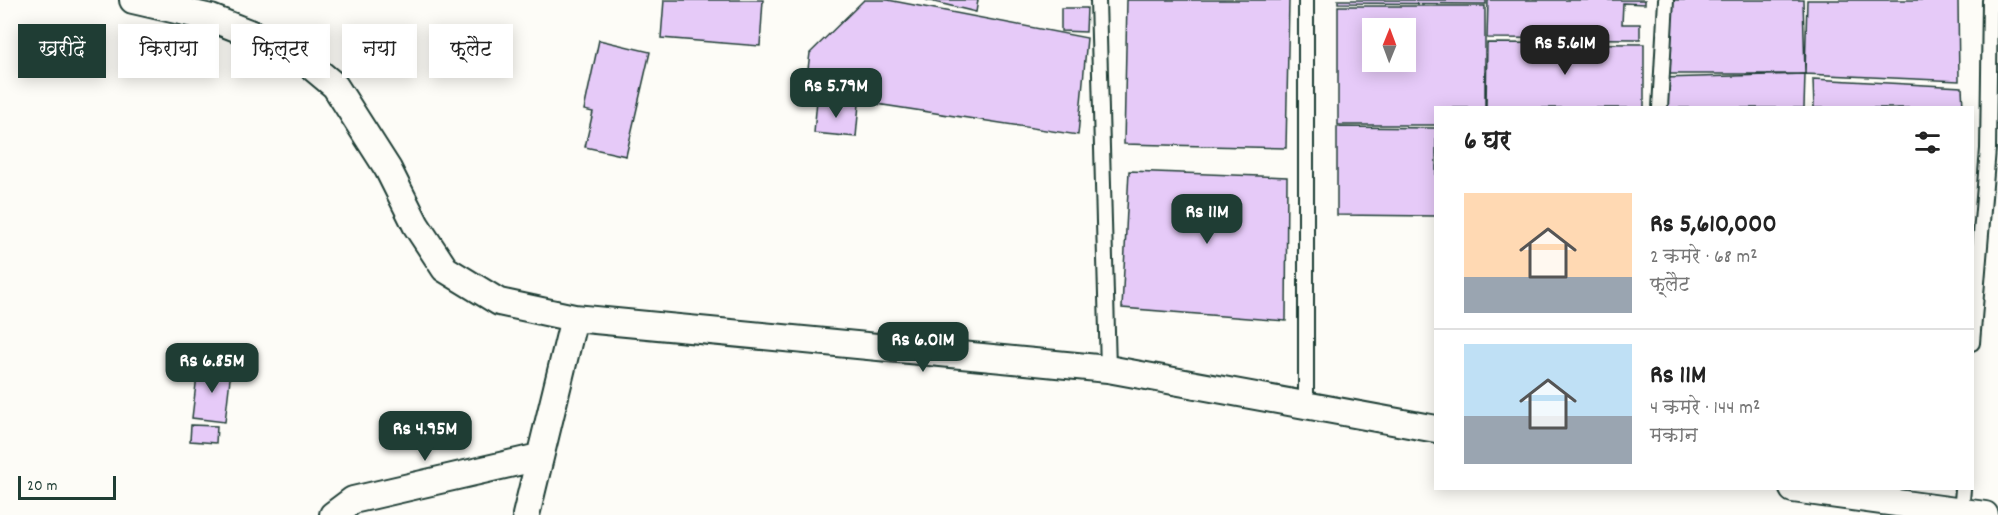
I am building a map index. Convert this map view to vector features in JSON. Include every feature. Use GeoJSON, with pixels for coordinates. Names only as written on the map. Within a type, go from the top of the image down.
{"type":"FeatureCollection","features":[{"type":"Feature","properties":{"kind":"street"},"geometry":{"type":"LineString","coordinates":[[133,0],[211,18],[292,50],[335,86],[388,169],[417,225],[445,269],[499,302],[574,318],[1108,369],[1434,429]]}},
{"type":"Feature","properties":{"kind":"street"},"geometry":{"type":"LineString","coordinates":[[526,515],[574,318]]}},
{"type":"Feature","properties":{"kind":"street"},"geometry":{"type":"LineString","coordinates":[[333,515],[353,500],[539,457]]}},
{"type":"Feature","properties":{"kind":"street"},"geometry":{"type":"LineString","coordinates":[[1803,490],[1970,506]]}},
{"type":"Feature","properties":{"kind":"lane"},"geometry":{"type":"LineString","coordinates":[[1098,0],[1108,369]]}},
{"type":"Feature","properties":{"kind":"lane"},"geometry":{"type":"LineString","coordinates":[[1306,0],[1306,406]]}},
{"type":"Feature","properties":{"kind":"lane"},"geometry":{"type":"LineString","coordinates":[[1660,106],[1666,0]]}},
{"type":"Feature","properties":{"kind":"lane"},"geometry":{"type":"LineString","coordinates":[[1974,319],[1988,148],[1990,0]]}},
{"type":"Feature","properties":{"kind":"building"},"geometry":{"type":"Polygon","coordinates":[[[664,0],[763,0],[760,46],[661,38],[664,0]]]}},
{"type":"Feature","properties":{"kind":"building"},"geometry":{"type":"Polygon","coordinates":[[[864,0],[888,0],[1087,38],[1078,135],[805,93],[810,53],[864,0]]]}},
{"type":"Feature","properties":{"kind":"building"},"geometry":{"type":"Polygon","coordinates":[[[926,0],[978,0],[976,12],[926,0]]]}},
{"type":"Feature","properties":{"kind":"building"},"geometry":{"type":"Polygon","coordinates":[[[1127,0],[1289,0],[1286,148],[1124,144],[1127,0]]]}},
{"type":"Feature","properties":{"kind":"building"},"geometry":{"type":"Polygon","coordinates":[[[1338,0],[1486,0],[1486,4],[1338,3],[1338,0]]]}},
{"type":"Feature","properties":{"kind":"building"},"geometry":{"type":"Polygon","coordinates":[[[1488,0],[1645,0],[1645,4],[1623,3],[1622,24],[1640,24],[1640,39],[1487,38],[1488,0]]]}},
{"type":"Feature","properties":{"kind":"building"},"geometry":{"type":"Polygon","coordinates":[[[1669,0],[1803,0],[1805,74],[1666,74],[1669,0]]]}},
{"type":"Feature","properties":{"kind":"building"},"geometry":{"type":"Polygon","coordinates":[[[1807,0],[1958,0],[1959,81],[1805,74],[1807,0]]]}},
{"type":"Feature","properties":{"kind":"building"},"geometry":{"type":"Polygon","coordinates":[[[1338,6],[1485,6],[1485,106],[1434,106],[1434,125],[1338,125],[1338,6]]]}},
{"type":"Feature","properties":{"kind":"building"},"geometry":{"type":"Polygon","coordinates":[[[1061,8],[1087,8],[1086,32],[1061,31],[1061,8]]]}},
{"type":"Feature","properties":{"kind":"building"},"geometry":{"type":"Polygon","coordinates":[[[599,40],[650,52],[626,156],[585,147],[593,112],[584,110],[599,40]]]}},
{"type":"Feature","properties":{"kind":"building"},"geometry":{"type":"Polygon","coordinates":[[[1487,43],[1644,44],[1644,106],[1486,106],[1487,43]]]}},
{"type":"Feature","properties":{"kind":"building"},"geometry":{"type":"Polygon","coordinates":[[[1805,74],[1804,106],[1665,106],[1662,78],[1805,74]]]}},
{"type":"Feature","properties":{"kind":"building"},"geometry":{"type":"Polygon","coordinates":[[[1813,79],[1962,87],[1963,106],[1814,106],[1813,79]]]}},
{"type":"Feature","properties":{"kind":"building"},"geometry":{"type":"Polygon","coordinates":[[[817,100],[859,104],[856,137],[814,133],[817,100]]]}},
{"type":"Feature","properties":{"kind":"building"},"geometry":{"type":"Polygon","coordinates":[[[1337,127],[1434,128],[1434,216],[1337,215],[1337,127]]]}},
{"type":"Feature","properties":{"kind":"building"},"geometry":{"type":"Polygon","coordinates":[[[1129,171],[1287,177],[1286,321],[1122,308],[1129,171]]]}},
{"type":"Feature","properties":{"kind":"building"},"geometry":{"type":"Polygon","coordinates":[[[198,367],[231,370],[225,422],[192,418],[198,367]]]}},
{"type":"Feature","properties":{"kind":"building"},"geometry":{"type":"Polygon","coordinates":[[[191,425],[217,426],[216,443],[190,441],[191,425]]]}}]}
